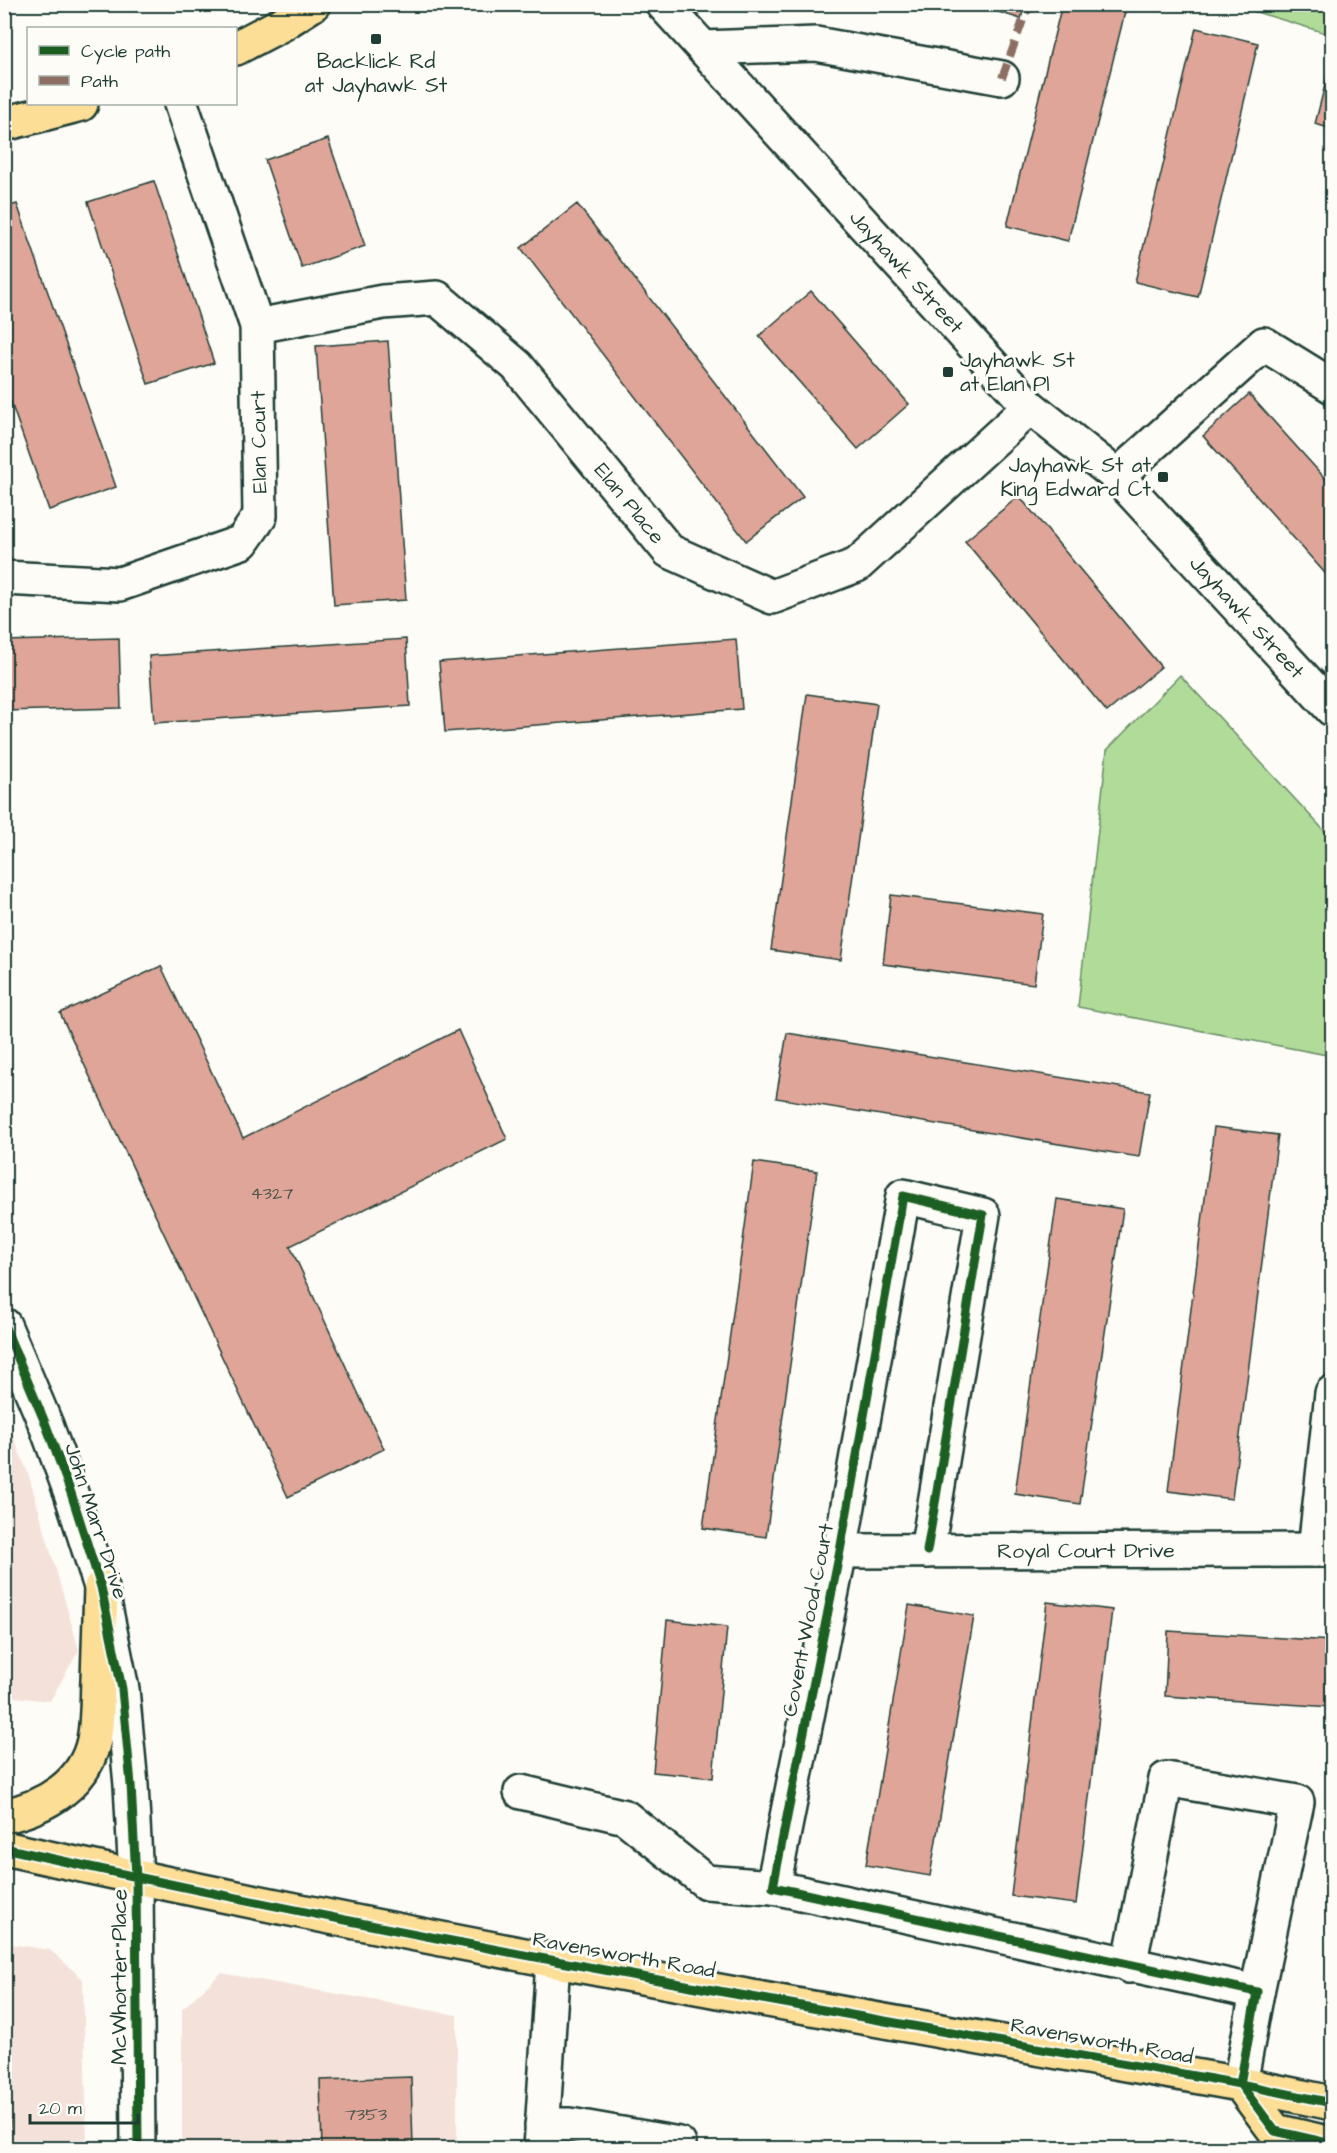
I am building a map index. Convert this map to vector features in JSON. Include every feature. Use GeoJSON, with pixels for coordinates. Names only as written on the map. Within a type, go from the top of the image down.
{"type":"FeatureCollection","features":[{"type":"Feature","properties":{"kind":"main road"},"geometry":{"type":"LineString","coordinates":[[237,47],[282,24],[313,4]]}},
{"type":"Feature","properties":{"kind":"main road"},"geometry":{"type":"LineString","coordinates":[[4,124],[77,105]]}},
{"type":"Feature","properties":{"kind":"main road"},"geometry":{"type":"LineString","coordinates":[[4,1816],[38,1806],[64,1790],[77,1777],[89,1757],[96,1726],[101,1587]]}},
{"type":"Feature","properties":{"kind":"main road","name":"Ravensworth Road"},"geometry":{"type":"LineString","coordinates":[[4,1848],[136,1878],[553,1960],[1240,2084],[1332,2103]]}},
{"type":"Feature","properties":{"kind":"main road"},"geometry":{"type":"LineString","coordinates":[[1240,2084],[1275,2130],[1332,2144]]}},
{"type":"Feature","properties":{"kind":"street","name":"Jayhawk Street"},"geometry":{"type":"LineString","coordinates":[[663,4],[1030,407],[1117,476],[1332,709]]}},
{"type":"Feature","properties":{"kind":"street"},"geometry":{"type":"LineString","coordinates":[[703,48],[816,44],[1002,78]]}},
{"type":"Feature","properties":{"kind":"street","name":"Elan Court"},"geometry":{"type":"LineString","coordinates":[[4,578],[120,584],[242,542],[260,516],[257,326],[181,105]]}},
{"type":"Feature","properties":{"kind":"street","name":"Elan Place"},"geometry":{"type":"LineString","coordinates":[[257,326],[383,302],[437,298],[517,366],[669,552],[772,597],[857,565],[1030,407]]}},
{"type":"Feature","properties":{"kind":"street"},"geometry":{"type":"LineString","coordinates":[[1117,476],[1264,344],[1332,386]]}},
{"type":"Feature","properties":{"kind":"street","name":"Covent Wood Court"},"geometry":{"type":"LineString","coordinates":[[773,1887],[840,1551],[903,1196],[983,1215],[927,1551]]}},
{"type":"Feature","properties":{"kind":"street","name":"John Marr Drive"},"geometry":{"type":"LineString","coordinates":[[4,1325],[71,1492],[101,1587],[122,1689],[131,1785],[136,1878]]}},
{"type":"Feature","properties":{"kind":"street"},"geometry":{"type":"LineString","coordinates":[[1324,1550],[1332,1394]]}},
{"type":"Feature","properties":{"kind":"street","name":"Royal Court Drive"},"geometry":{"type":"LineString","coordinates":[[840,1551],[1324,1550]]}},
{"type":"Feature","properties":{"kind":"street"},"geometry":{"type":"LineString","coordinates":[[1129,1966],[1166,1779],[1297,1802],[1240,2084]]}},
{"type":"Feature","properties":{"kind":"street"},"geometry":{"type":"LineString","coordinates":[[521,1792],[625,1816],[706,1882],[773,1887],[1257,1992]]}},
{"type":"Feature","properties":{"kind":"street","name":"McWhorter Place"},"geometry":{"type":"LineString","coordinates":[[136,1878],[138,2148]]}},
{"type":"Feature","properties":{"kind":"street"},"geometry":{"type":"LineString","coordinates":[[553,1960],[542,2137],[570,2125],[679,2144]]}},
{"type":"Feature","properties":{"kind":"shaded area"},"geometry":{"type":"Polygon","coordinates":[[[4,1413],[29,1476],[79,1650],[50,1701],[5,1696],[4,1413]]]}},
{"type":"Feature","properties":{"kind":"shaded area"},"geometry":{"type":"Polygon","coordinates":[[[4,1943],[50,1950],[83,1979],[87,2148],[5,2148],[4,1943]]]}},
{"type":"Feature","properties":{"kind":"shaded area"},"geometry":{"type":"Polygon","coordinates":[[[221,1973],[457,2015],[457,2148],[182,2148],[182,2009],[221,1973]]]}},
{"type":"Feature","properties":{"kind":"green space"},"geometry":{"type":"Polygon","coordinates":[[[1233,5],[1332,5],[1332,35],[1233,5]]]}},
{"type":"Feature","properties":{"kind":"green space"},"geometry":{"type":"Polygon","coordinates":[[[1180,675],[1332,839],[1332,1056],[1078,1007],[1107,750],[1180,675]]]}},
{"type":"Feature","properties":{"kind":"building"},"geometry":{"type":"Polygon","coordinates":[[[973,4],[1025,4],[1021,19],[973,4]]]}},
{"type":"Feature","properties":{"kind":"building"},"geometry":{"type":"Polygon","coordinates":[[[1062,4],[1127,4],[1068,241],[1007,226],[1062,4]]]}},
{"type":"Feature","properties":{"kind":"building"},"geometry":{"type":"Polygon","coordinates":[[[1196,28],[1258,43],[1198,297],[1135,282],[1196,28]]]}},
{"type":"Feature","properties":{"kind":"building"},"geometry":{"type":"Polygon","coordinates":[[[1330,65],[1332,66],[1332,129],[1315,124],[1330,65]]]}},
{"type":"Feature","properties":{"kind":"building"},"geometry":{"type":"Polygon","coordinates":[[[328,139],[365,246],[302,268],[265,160],[328,139]]]}},
{"type":"Feature","properties":{"kind":"building"},"geometry":{"type":"Polygon","coordinates":[[[154,181],[214,363],[148,384],[88,202],[154,181]]]}},
{"type":"Feature","properties":{"kind":"building"},"geometry":{"type":"Polygon","coordinates":[[[17,204],[116,487],[49,510],[4,383],[4,208],[17,204]]]}},
{"type":"Feature","properties":{"kind":"building"},"geometry":{"type":"Polygon","coordinates":[[[577,204],[803,497],[746,541],[521,248],[577,204]]]}},
{"type":"Feature","properties":{"kind":"building"},"geometry":{"type":"Polygon","coordinates":[[[811,291],[909,404],[858,449],[759,336],[811,291]]]}},
{"type":"Feature","properties":{"kind":"building"},"geometry":{"type":"Polygon","coordinates":[[[388,341],[406,600],[334,605],[316,346],[388,341]]]}},
{"type":"Feature","properties":{"kind":"building"},"geometry":{"type":"Polygon","coordinates":[[[1249,394],[1332,486],[1332,581],[1203,436],[1249,394]]]}},
{"type":"Feature","properties":{"kind":"building"},"geometry":{"type":"Polygon","coordinates":[[[1019,496],[1161,667],[1107,712],[965,541],[1019,496]]]}},
{"type":"Feature","properties":{"kind":"building"},"geometry":{"type":"Polygon","coordinates":[[[119,638],[121,708],[4,711],[4,641],[119,638]]]}},
{"type":"Feature","properties":{"kind":"building"},"geometry":{"type":"Polygon","coordinates":[[[406,639],[410,706],[154,723],[149,656],[406,639]]]}},
{"type":"Feature","properties":{"kind":"building"},"geometry":{"type":"Polygon","coordinates":[[[736,639],[742,709],[445,732],[439,662],[736,639]]]}},
{"type":"Feature","properties":{"kind":"building"},"geometry":{"type":"Polygon","coordinates":[[[807,694],[877,704],[841,960],[771,950],[807,694]]]}},
{"type":"Feature","properties":{"kind":"building"},"geometry":{"type":"Polygon","coordinates":[[[891,895],[1043,914],[1034,984],[883,964],[891,895]]]}},
{"type":"Feature","properties":{"kind":"building"},"geometry":{"type":"Polygon","coordinates":[[[161,966],[243,1138],[458,1030],[507,1139],[290,1246],[384,1449],[288,1497],[60,1013],[161,966]]]}},
{"type":"Feature","properties":{"kind":"building"},"geometry":{"type":"Polygon","coordinates":[[[787,1033],[1150,1092],[1139,1157],[776,1098],[787,1033]]]}},
{"type":"Feature","properties":{"kind":"building"},"geometry":{"type":"Polygon","coordinates":[[[1214,1127],[1278,1135],[1232,1499],[1168,1491],[1214,1127]]]}},
{"type":"Feature","properties":{"kind":"building"},"geometry":{"type":"Polygon","coordinates":[[[754,1162],[817,1171],[766,1537],[703,1528],[754,1162]]]}},
{"type":"Feature","properties":{"kind":"building"},"geometry":{"type":"Polygon","coordinates":[[[1057,1199],[1123,1209],[1080,1504],[1015,1494],[1057,1199]]]}},
{"type":"Feature","properties":{"kind":"building"},"geometry":{"type":"Polygon","coordinates":[[[1047,1602],[1112,1610],[1076,1904],[1011,1896],[1047,1602]]]}},
{"type":"Feature","properties":{"kind":"building"},"geometry":{"type":"Polygon","coordinates":[[[909,1605],[974,1616],[930,1876],[866,1865],[909,1605]]]}},
{"type":"Feature","properties":{"kind":"building"},"geometry":{"type":"Polygon","coordinates":[[[667,1620],[727,1627],[713,1778],[653,1772],[667,1620]]]}},
{"type":"Feature","properties":{"kind":"building"},"geometry":{"type":"Polygon","coordinates":[[[1168,1631],[1332,1641],[1332,1707],[1165,1696],[1168,1631]]]}},
{"type":"Feature","properties":{"kind":"building"},"geometry":{"type":"Polygon","coordinates":[[[411,2077],[413,2148],[322,2148],[320,2080],[411,2077]]]}},
{"type":"Feature","properties":{"kind":"building"},"geometry":{"type":"Polygon","coordinates":[[[4,2121],[10,2121],[8,2148],[4,2148],[4,2121]]]}},
{"type":"Feature","properties":{"kind":"marked path"},"geometry":{"type":"LineString","coordinates":[[1002,78],[1026,12],[1036,4]]}},
{"type":"Feature","properties":{"kind":"cycle path"},"geometry":{"type":"LineString","coordinates":[[927,1551],[983,1215],[903,1196],[840,1551],[773,1887],[1257,1992],[1240,2084]]}},
{"type":"Feature","properties":{"kind":"cycle path"},"geometry":{"type":"LineString","coordinates":[[4,1325],[46,1425],[71,1493],[101,1587],[122,1689],[131,1785],[136,1878],[138,2148]]}},
{"type":"Feature","properties":{"kind":"cycle path"},"geometry":{"type":"LineString","coordinates":[[4,1848],[158,1882],[466,1944],[776,2002],[1240,2084],[1332,2103]]}},
{"type":"Feature","properties":{"kind":"cycle path"},"geometry":{"type":"LineString","coordinates":[[1240,2084],[1275,2131],[1332,2144]]}},
{"type":"Feature","properties":{"kind":"place","name":"Backlick Rd at Jayhawk St"},"geometry":{"type":"Point","coordinates":[376,39]}},
{"type":"Feature","properties":{"kind":"place","name":"Jayhawk St at Elan Pl"},"geometry":{"type":"Point","coordinates":[948,372]}},
{"type":"Feature","properties":{"kind":"place","name":"Jayhawk St at King Edward Ct"},"geometry":{"type":"Point","coordinates":[1163,477]}}]}
